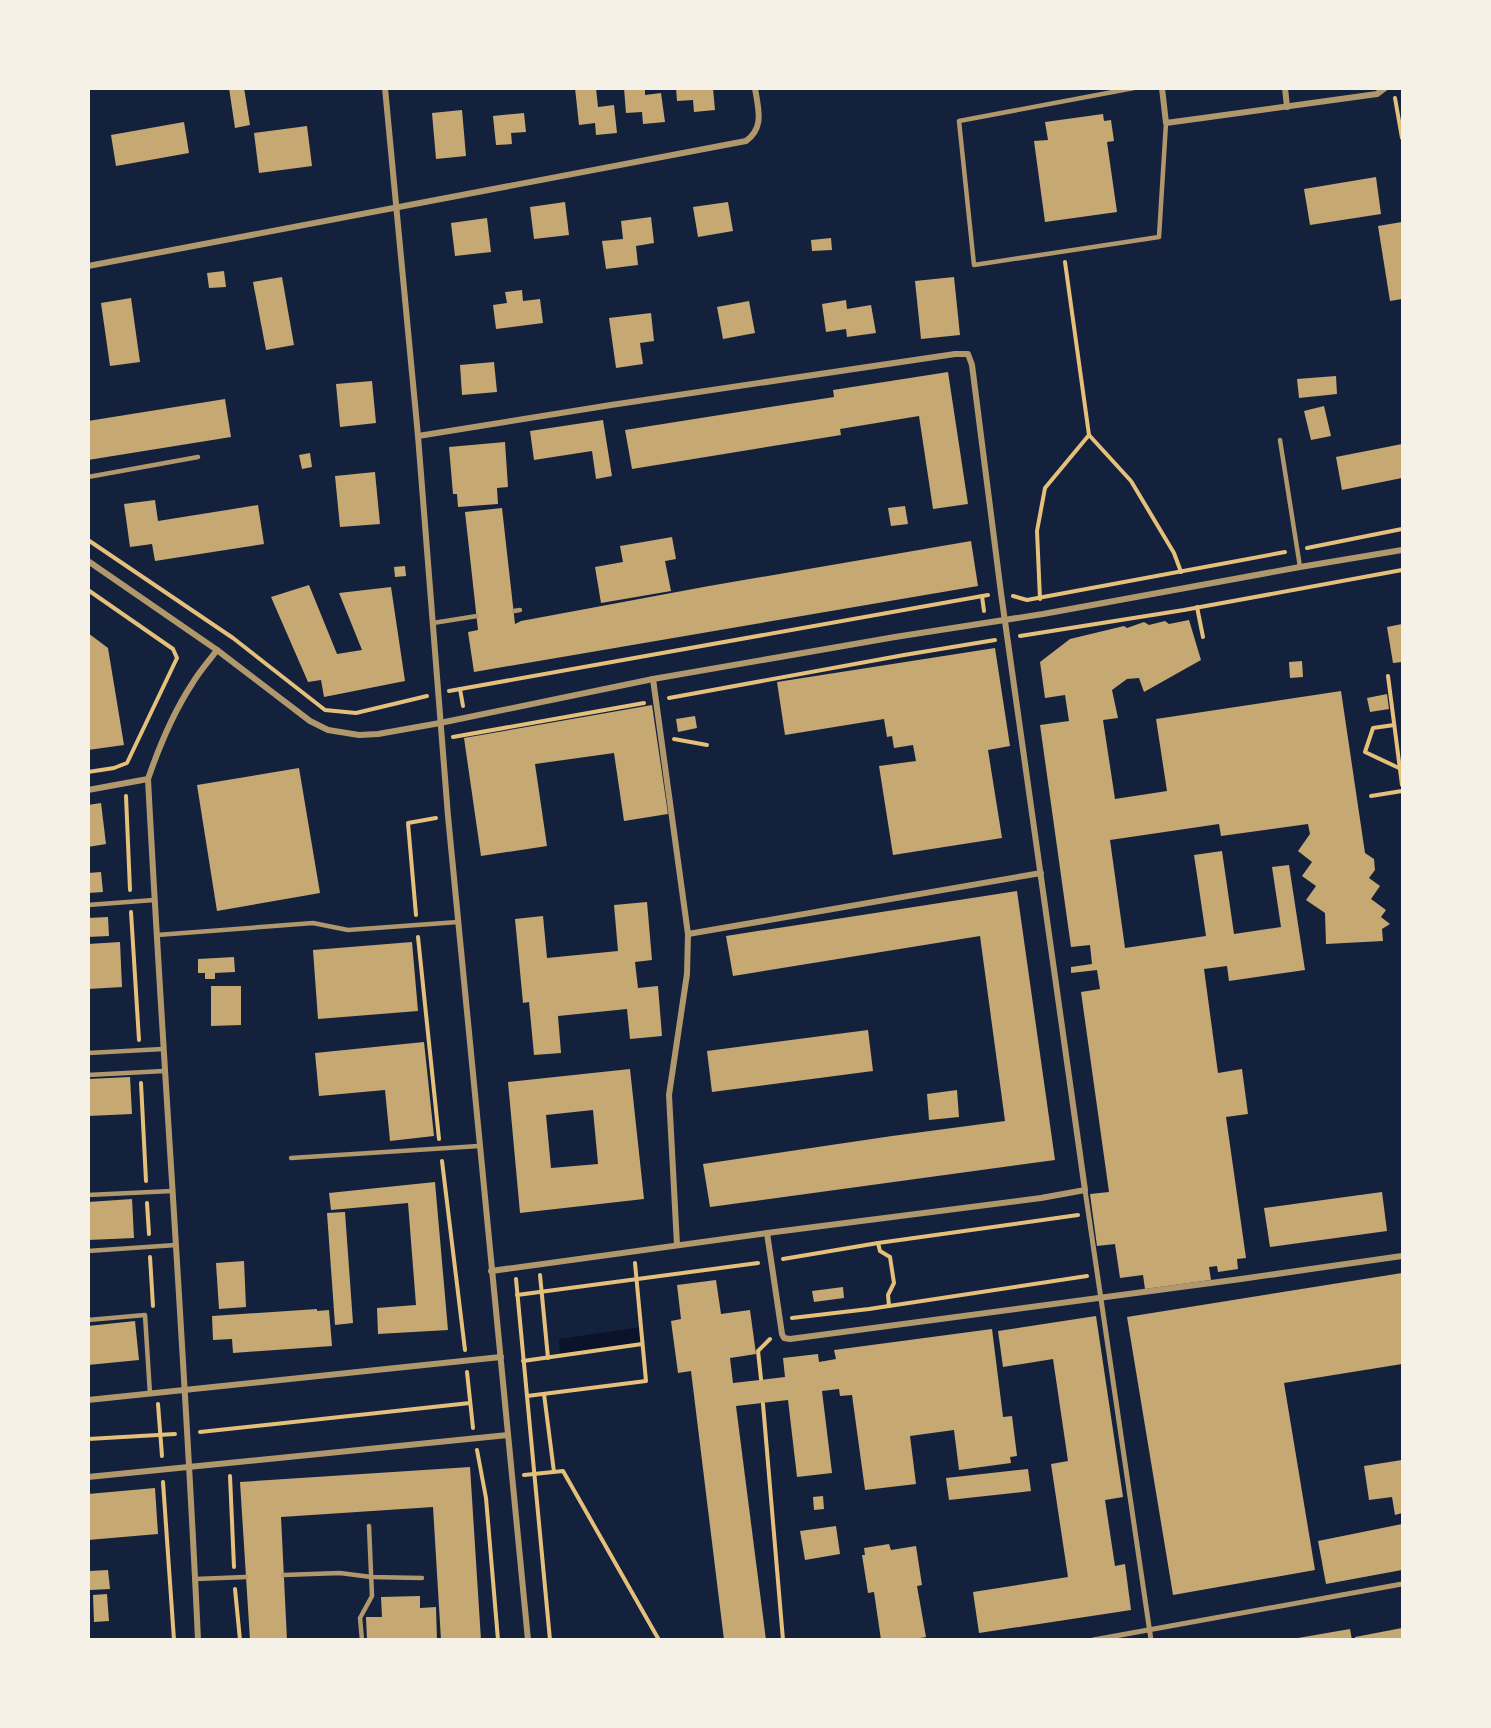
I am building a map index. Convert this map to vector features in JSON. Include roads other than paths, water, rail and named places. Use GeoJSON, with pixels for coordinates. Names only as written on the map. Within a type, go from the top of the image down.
{"type":"FeatureCollection","features":[{"type":"Feature","properties":{"kind":"street"},"geometry":{"type":"LineString","coordinates":[[385,88],[418,436],[448,816],[528,1640]]}},
{"type":"Feature","properties":{"kind":"street"},"geometry":{"type":"LineString","coordinates":[[88,266],[746,141],[754,135],[759,125],[755,88]]}},
{"type":"Feature","properties":{"kind":"street"},"geometry":{"type":"LineString","coordinates":[[1162,88],[1166,123],[1377,94],[1385,88]]}},
{"type":"Feature","properties":{"kind":"street"},"geometry":{"type":"LineString","coordinates":[[1285,88],[1287,106]]}},
{"type":"Feature","properties":{"kind":"street"},"geometry":{"type":"LineString","coordinates":[[418,436],[611,405],[955,354],[968,354],[972,365],[1001,593],[1084,1190],[1151,1640]]}},
{"type":"Feature","properties":{"kind":"street"},"geometry":{"type":"LineString","coordinates":[[88,561],[218,650],[303,716],[328,730],[359,735],[440,723],[653,679],[1402,550]]}},
{"type":"Feature","properties":{"kind":"street"},"geometry":{"type":"LineString","coordinates":[[198,1640],[148,779],[177,710],[192,683],[218,650]]}},
{"type":"Feature","properties":{"kind":"street"},"geometry":{"type":"LineString","coordinates":[[653,679],[688,934],[687,974],[669,1095],[677,1245]]}},
{"type":"Feature","properties":{"kind":"street"},"geometry":{"type":"LineString","coordinates":[[88,790],[148,779]]}},
{"type":"Feature","properties":{"kind":"street"},"geometry":{"type":"LineString","coordinates":[[688,934],[1041,873]]}},
{"type":"Feature","properties":{"kind":"street"},"geometry":{"type":"LineString","coordinates":[[491,1271],[1084,1190]]}},
{"type":"Feature","properties":{"kind":"street"},"geometry":{"type":"LineString","coordinates":[[767,1233],[779,1319],[784,1338],[790,1339],[1402,1256]]}},
{"type":"Feature","properties":{"kind":"street"},"geometry":{"type":"LineString","coordinates":[[88,1400],[501,1357]]}},
{"type":"Feature","properties":{"kind":"street"},"geometry":{"type":"LineString","coordinates":[[88,1477],[508,1435]]}},
{"type":"Feature","properties":{"kind":"street"},"geometry":{"type":"LineString","coordinates":[[1093,1640],[1402,1584]]}},
{"type":"Feature","properties":{"kind":"lane"},"geometry":{"type":"LineString","coordinates":[[1134,88],[959,121],[974,265],[1159,237],[1166,123]]}},
{"type":"Feature","properties":{"kind":"lane"},"geometry":{"type":"LineString","coordinates":[[1280,440],[1300,567]]}},
{"type":"Feature","properties":{"kind":"lane"},"geometry":{"type":"LineString","coordinates":[[88,477],[198,457]]}},
{"type":"Feature","properties":{"kind":"lane"},"geometry":{"type":"LineString","coordinates":[[514,611],[520,610]]}},
{"type":"Feature","properties":{"kind":"lane"},"geometry":{"type":"LineString","coordinates":[[433,623],[477,616]]}},
{"type":"Feature","properties":{"kind":"lane"},"geometry":{"type":"LineString","coordinates":[[88,905],[154,900]]}},
{"type":"Feature","properties":{"kind":"lane"},"geometry":{"type":"LineString","coordinates":[[157,934],[313,923],[348,930],[458,922]]}},
{"type":"Feature","properties":{"kind":"lane"},"geometry":{"type":"LineString","coordinates":[[88,1053],[163,1049]]}},
{"type":"Feature","properties":{"kind":"lane"},"geometry":{"type":"LineString","coordinates":[[88,1075],[164,1071]]}},
{"type":"Feature","properties":{"kind":"lane"},"geometry":{"type":"LineString","coordinates":[[291,1158],[479,1146]]}},
{"type":"Feature","properties":{"kind":"lane"},"geometry":{"type":"LineString","coordinates":[[88,1195],[172,1191]]}},
{"type":"Feature","properties":{"kind":"lane"},"geometry":{"type":"LineString","coordinates":[[88,1251],[176,1245]]}},
{"type":"Feature","properties":{"kind":"lane"},"geometry":{"type":"LineString","coordinates":[[88,1320],[145,1315],[150,1394]]}},
{"type":"Feature","properties":{"kind":"lane"},"geometry":{"type":"LineString","coordinates":[[362,1640],[360,1618],[372,1596],[369,1526]]}},
{"type":"Feature","properties":{"kind":"lane"},"geometry":{"type":"LineString","coordinates":[[283,1575],[340,1573],[371,1577],[422,1578]]}},
{"type":"Feature","properties":{"kind":"lane"},"geometry":{"type":"LineString","coordinates":[[195,1579],[246,1577]]}},
{"type":"Feature","properties":{"kind":"water"},"geometry":{"type":"Polygon","coordinates":[[[641,1327],[642,1344],[560,1356],[559,1339],[641,1327]]]}}]}
